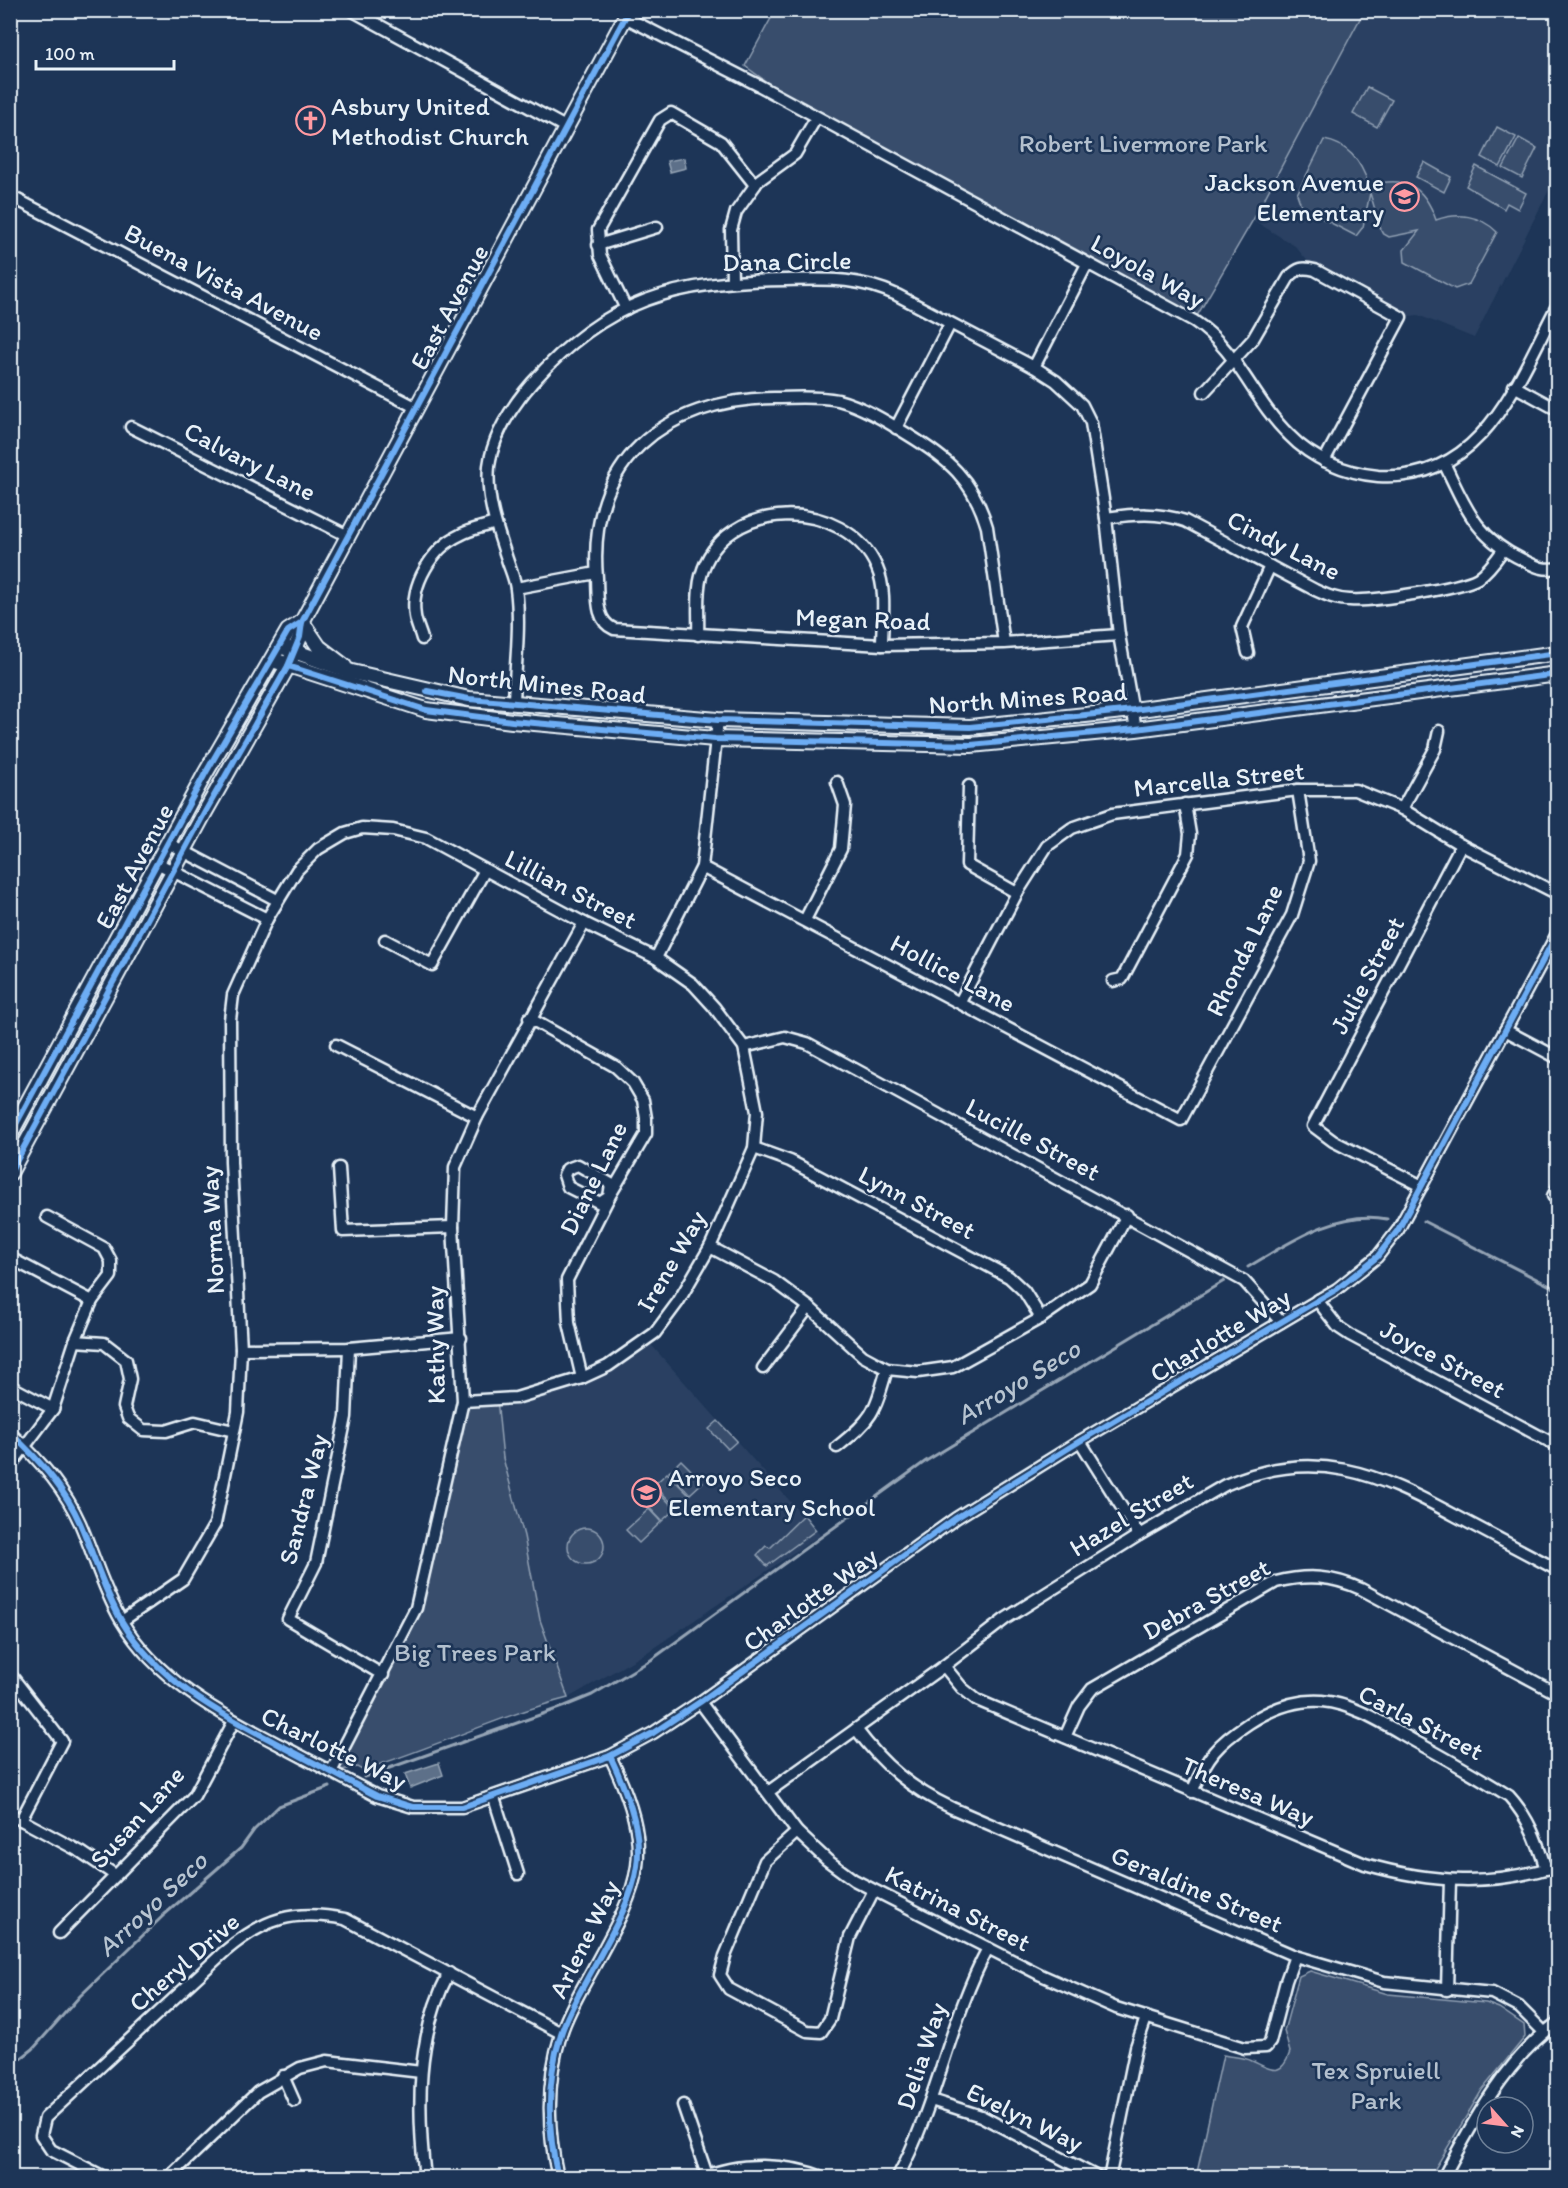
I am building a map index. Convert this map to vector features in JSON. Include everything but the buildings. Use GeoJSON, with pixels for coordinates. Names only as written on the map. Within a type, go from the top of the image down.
{"type":"FeatureCollection","features":[{"type":"Feature","properties":{"kind":"main road","name":"East Avenue"},"geometry":{"type":"LineString","coordinates":[[10,1173],[173,870],[291,659],[302,622],[627,14]]}},
{"type":"Feature","properties":{"kind":"main road","name":"East Avenue"},"geometry":{"type":"LineString","coordinates":[[10,1135],[168,843],[280,646],[288,632],[302,622]]}},
{"type":"Feature","properties":{"kind":"main road"},"geometry":{"type":"LineString","coordinates":[[302,622],[320,647],[352,672]]}},
{"type":"Feature","properties":{"kind":"main road","name":"North Mines Road"},"geometry":{"type":"LineString","coordinates":[[280,646],[291,659],[421,708],[514,722],[715,739],[971,745],[1136,729],[1557,674]]}},
{"type":"Feature","properties":{"kind":"main road","name":"North Mines Road"},"geometry":{"type":"LineString","coordinates":[[273,660],[291,659],[458,697],[717,720],[970,727],[1133,710],[1557,653]]}},
{"type":"Feature","properties":{"kind":"main road"},"geometry":{"type":"LineString","coordinates":[[421,708],[436,704],[500,712],[514,702]]}},
{"type":"Feature","properties":{"kind":"street"},"geometry":{"type":"LineString","coordinates":[[353,11],[567,128]]}},
{"type":"Feature","properties":{"kind":"street","name":"Loyola Way"},"geometry":{"type":"LineString","coordinates":[[627,14],[1194,321],[1222,342],[1271,416],[1288,435],[1324,461],[1351,471],[1394,477],[1444,465],[1469,448],[1485,431],[1514,386],[1557,304]]}},
{"type":"Feature","properties":{"kind":"street"},"geometry":{"type":"LineString","coordinates":[[626,309],[600,255],[598,230],[660,120],[671,113],[722,142],[755,185]]}},
{"type":"Feature","properties":{"kind":"street"},"geometry":{"type":"LineString","coordinates":[[732,280],[731,230],[736,212],[755,185],[795,154],[816,118]]}},
{"type":"Feature","properties":{"kind":"street","name":"Buena Vista Avenue"},"geometry":{"type":"LineString","coordinates":[[10,196],[417,408]]}},
{"type":"Feature","properties":{"kind":"street"},"geometry":{"type":"LineString","coordinates":[[598,245],[657,227]]}},
{"type":"Feature","properties":{"kind":"street"},"geometry":{"type":"LineString","coordinates":[[1034,367],[1087,264]]}},
{"type":"Feature","properties":{"kind":"street"},"geometry":{"type":"LineString","coordinates":[[1204,392],[1261,327],[1289,277],[1303,267],[1315,270],[1401,317],[1324,461]]}},
{"type":"Feature","properties":{"kind":"street","name":"Dana Circle"},"geometry":{"type":"LineString","coordinates":[[514,702],[516,588],[495,523],[489,495],[489,465],[496,440],[506,418],[550,363],[577,338],[626,309],[673,290],[732,280],[856,280],[874,285],[1034,367],[1064,387],[1082,405],[1090,423],[1106,518],[1119,634],[1136,729]]}},
{"type":"Feature","properties":{"kind":"street"},"geometry":{"type":"LineString","coordinates":[[896,428],[951,324]]}},
{"type":"Feature","properties":{"kind":"street"},"geometry":{"type":"LineString","coordinates":[[1514,386],[1557,410]]}},
{"type":"Feature","properties":{"kind":"street"},"geometry":{"type":"LineString","coordinates":[[516,588],[596,573],[597,528],[601,506],[609,486],[626,462],[647,439],[669,423],[696,410],[745,399],[819,398],[855,407],[936,451],[970,485],[982,508],[987,527],[1004,643]]}},
{"type":"Feature","properties":{"kind":"street","name":"Calvary Lane"},"geometry":{"type":"LineString","coordinates":[[131,427],[348,536]]}},
{"type":"Feature","properties":{"kind":"street"},"geometry":{"type":"LineString","coordinates":[[1444,465],[1475,525],[1503,550],[1546,570],[1557,568]]}},
{"type":"Feature","properties":{"kind":"street","name":"Cindy Lane"},"geometry":{"type":"LineString","coordinates":[[1106,518],[1147,512],[1185,520],[1315,590],[1351,601],[1459,585],[1478,578],[1496,561],[1503,550]]}},
{"type":"Feature","properties":{"kind":"street"},"geometry":{"type":"LineString","coordinates":[[698,635],[701,575],[715,550],[728,535],[747,523],[762,519],[804,516],[824,520],[852,535],[877,568],[881,583],[882,645]]}},
{"type":"Feature","properties":{"kind":"street"},"geometry":{"type":"LineString","coordinates":[[422,639],[415,616],[416,603],[419,582],[429,563],[444,545],[460,534],[495,523]]}},
{"type":"Feature","properties":{"kind":"street"},"geometry":{"type":"LineString","coordinates":[[1248,653],[1242,627],[1270,566]]}},
{"type":"Feature","properties":{"kind":"street","name":"Megan Road"},"geometry":{"type":"LineString","coordinates":[[596,573],[600,619],[605,626],[614,629],[882,645],[1004,643],[1119,634]]}},
{"type":"Feature","properties":{"kind":"street"},"geometry":{"type":"LineString","coordinates":[[656,958],[702,867],[717,720]]}},
{"type":"Feature","properties":{"kind":"street"},"geometry":{"type":"LineString","coordinates":[[1402,809],[1436,749],[1439,731]]}},
{"type":"Feature","properties":{"kind":"street"},"geometry":{"type":"LineString","coordinates":[[805,920],[841,849],[845,805],[837,782]]}},
{"type":"Feature","properties":{"kind":"street"},"geometry":{"type":"LineString","coordinates":[[969,786],[967,865],[1017,893]]}},
{"type":"Feature","properties":{"kind":"street","name":"Marcella Street"},"geometry":{"type":"LineString","coordinates":[[960,1002],[1017,893],[1047,846],[1072,828],[1112,814],[1298,790],[1355,790],[1402,809],[1461,845],[1557,894]]}},
{"type":"Feature","properties":{"kind":"street","name":"Rhonda Lane"},"geometry":{"type":"LineString","coordinates":[[1181,1120],[1292,915],[1309,861],[1298,790]]}},
{"type":"Feature","properties":{"kind":"street"},"geometry":{"type":"LineString","coordinates":[[1113,981],[1122,978],[1188,855],[1190,834],[1185,804]]}},
{"type":"Feature","properties":{"kind":"street","name":"Lillian Street"},"geometry":{"type":"LineString","coordinates":[[345,833],[362,828],[393,830],[426,838],[584,923],[656,958],[693,984],[714,1007],[744,1047]]}},
{"type":"Feature","properties":{"kind":"street","name":"Norma Way"},"geometry":{"type":"LineString","coordinates":[[122,1622],[183,1579],[215,1524],[238,1412],[241,1349],[231,1162],[230,1020],[233,995],[277,900],[304,863],[318,849],[345,833]]}},
{"type":"Feature","properties":{"kind":"street"},"geometry":{"type":"LineString","coordinates":[[168,843],[277,900]]}},
{"type":"Feature","properties":{"kind":"street","name":"Julie Street"},"geometry":{"type":"LineString","coordinates":[[1422,1186],[1333,1141],[1313,1126],[1461,845]]}},
{"type":"Feature","properties":{"kind":"street"},"geometry":{"type":"LineString","coordinates":[[157,863],[267,919]]}},
{"type":"Feature","properties":{"kind":"street","name":"Hollice Lane"},"geometry":{"type":"LineString","coordinates":[[702,867],[1181,1120]]}},
{"type":"Feature","properties":{"kind":"street"},"geometry":{"type":"LineString","coordinates":[[385,940],[432,965],[485,870]]}},
{"type":"Feature","properties":{"kind":"street","name":"Kathy Way"},"geometry":{"type":"LineString","coordinates":[[335,1774],[416,1608],[463,1401],[453,1227],[455,1167],[477,1117],[529,1018],[584,923]]}},
{"type":"Feature","properties":{"kind":"street","name":"Charlotte Way"},"geometry":{"type":"LineString","coordinates":[[10,1433],[25,1446],[54,1479],[68,1499],[83,1530],[104,1586],[122,1622],[139,1646],[172,1679],[197,1699],[355,1785],[395,1802],[429,1809],[462,1808],[494,1798],[610,1756],[653,1732],[700,1702],[956,1518],[1080,1440],[1337,1289],[1377,1257],[1409,1213],[1557,932]]}},
{"type":"Feature","properties":{"kind":"street","name":"Diane Lane"},"geometry":{"type":"LineString","coordinates":[[529,1018],[616,1067],[633,1083],[643,1100],[646,1134],[609,1197],[567,1280],[569,1323],[582,1378]]}},
{"type":"Feature","properties":{"kind":"street"},"geometry":{"type":"LineString","coordinates":[[1505,1030],[1557,1058]]}},
{"type":"Feature","properties":{"kind":"street","name":"Lucille Street"},"geometry":{"type":"LineString","coordinates":[[744,1047],[785,1037],[807,1043],[1127,1215],[1244,1281],[1281,1322]]}},
{"type":"Feature","properties":{"kind":"street"},"geometry":{"type":"LineString","coordinates":[[336,1045],[477,1117]]}},
{"type":"Feature","properties":{"kind":"street","name":"Irene Way"},"geometry":{"type":"LineString","coordinates":[[463,1401],[516,1398],[582,1378],[608,1366],[655,1333],[678,1302],[710,1248],[754,1148],[757,1112],[744,1047]]}},
{"type":"Feature","properties":{"kind":"street","name":"Lynn Street"},"geometry":{"type":"LineString","coordinates":[[754,1148],[790,1161],[1009,1277],[1023,1291],[1041,1318]]}},
{"type":"Feature","properties":{"kind":"street"},"geometry":{"type":"LineString","coordinates":[[339,1168],[342,1231],[453,1227]]}},
{"type":"Feature","properties":{"kind":"street"},"geometry":{"type":"LineString","coordinates":[[1557,1187],[1553,1196],[1557,1198]]}},
{"type":"Feature","properties":{"kind":"street"},"geometry":{"type":"LineString","coordinates":[[710,1248],[774,1281],[809,1307],[863,1356],[887,1370],[918,1372],[953,1367],[1041,1318],[1090,1284],[1127,1215]]}},
{"type":"Feature","properties":{"kind":"street"},"geometry":{"type":"LineString","coordinates":[[10,1466],[53,1409],[75,1341],[92,1301],[111,1276],[111,1261],[104,1248],[47,1217]]}},
{"type":"Feature","properties":{"kind":"street"},"geometry":{"type":"LineString","coordinates":[[10,1258],[92,1301]]}},
{"type":"Feature","properties":{"kind":"street","name":"Joyce Street"},"geometry":{"type":"LineString","coordinates":[[1317,1300],[1338,1327],[1350,1335],[1557,1446]]}},
{"type":"Feature","properties":{"kind":"street"},"geometry":{"type":"LineString","coordinates":[[763,1368],[809,1307]]}},
{"type":"Feature","properties":{"kind":"street"},"geometry":{"type":"LineString","coordinates":[[241,1349],[349,1347],[461,1338]]}},
{"type":"Feature","properties":{"kind":"street"},"geometry":{"type":"LineString","coordinates":[[75,1341],[104,1343],[126,1359],[130,1379],[124,1407],[128,1418],[143,1430],[166,1431],[195,1422],[234,1431]]}},
{"type":"Feature","properties":{"kind":"street","name":"Sandra Way"},"geometry":{"type":"LineString","coordinates":[[349,1347],[346,1417],[315,1563],[288,1619],[382,1675]]}},
{"type":"Feature","properties":{"kind":"street"},"geometry":{"type":"LineString","coordinates":[[837,1447],[867,1422],[877,1405],[887,1370]]}},
{"type":"Feature","properties":{"kind":"street"},"geometry":{"type":"LineString","coordinates":[[10,1386],[53,1409]]}},
{"type":"Feature","properties":{"kind":"street"},"geometry":{"type":"LineString","coordinates":[[1080,1440],[1138,1535]]}},
{"type":"Feature","properties":{"kind":"street","name":"Hazel Street"},"geometry":{"type":"LineString","coordinates":[[768,1792],[944,1666],[1005,1619],[1138,1535],[1225,1485],[1250,1474],[1274,1469],[1334,1468],[1363,1472],[1389,1481],[1557,1570]]}},
{"type":"Feature","properties":{"kind":"street","name":"Debra Street"},"geometry":{"type":"LineString","coordinates":[[1065,1737],[1079,1706],[1092,1689],[1276,1582],[1296,1577],[1329,1578],[1361,1589],[1557,1694]]}},
{"type":"Feature","properties":{"kind":"street","name":"Theresa Way"},"geometry":{"type":"LineString","coordinates":[[944,1666],[962,1688],[976,1700],[1365,1864],[1424,1879],[1450,1880],[1512,1878],[1557,1865]]}},
{"type":"Feature","properties":{"kind":"street"},"geometry":{"type":"LineString","coordinates":[[10,1674],[62,1741],[21,1820]]}},
{"type":"Feature","properties":{"kind":"street","name":"Carla Street"},"geometry":{"type":"LineString","coordinates":[[1192,1792],[1202,1768],[1223,1740],[1278,1708],[1297,1702],[1323,1701],[1345,1706],[1372,1718],[1509,1796],[1522,1811],[1534,1831],[1546,1869]]}},
{"type":"Feature","properties":{"kind":"street","name":"Katrina Street"},"geometry":{"type":"LineString","coordinates":[[700,1702],[797,1832],[827,1860],[873,1892],[1041,1975],[1146,2018],[1245,2048],[1266,2047],[1270,2042],[1295,1956]]}},
{"type":"Feature","properties":{"kind":"street","name":"Susan Lane"},"geometry":{"type":"LineString","coordinates":[[59,1934],[194,1796],[234,1721]]}},
{"type":"Feature","properties":{"kind":"street","name":"Geraldine Street"},"geometry":{"type":"LineString","coordinates":[[856,1729],[877,1756],[900,1779],[923,1794],[1295,1956],[1384,1982],[1492,1993],[1519,2007],[1544,2032]]}},
{"type":"Feature","properties":{"kind":"street","name":"Arlene Way"},"geometry":{"type":"LineString","coordinates":[[558,2178],[549,2127],[549,2097],[553,2064],[561,2033],[571,2010],[625,1909],[637,1867],[638,1840],[635,1815],[610,1756]]}},
{"type":"Feature","properties":{"kind":"street"},"geometry":{"type":"LineString","coordinates":[[494,1798],[518,1874]]}},
{"type":"Feature","properties":{"kind":"street"},"geometry":{"type":"LineString","coordinates":[[10,1814],[81,1852],[116,1875]]}},
{"type":"Feature","properties":{"kind":"street"},"geometry":{"type":"LineString","coordinates":[[797,1832],[777,1848],[758,1876],[720,1975],[729,1989],[807,2031],[820,2032],[830,2019],[850,1937],[873,1892]]}},
{"type":"Feature","properties":{"kind":"street"},"geometry":{"type":"LineString","coordinates":[[1447,1990],[1450,1880]]}},
{"type":"Feature","properties":{"kind":"street","name":"Cheryl Drive"},"geometry":{"type":"LineString","coordinates":[[106,2178],[51,2150],[41,2135],[45,2118],[244,1935],[271,1922],[300,1914],[319,1914],[345,1919],[561,2033]]}},
{"type":"Feature","properties":{"kind":"street","name":"Delia Way"},"geometry":{"type":"LineString","coordinates":[[897,2178],[920,2130],[964,1996],[988,1948]]}},
{"type":"Feature","properties":{"kind":"street"},"geometry":{"type":"LineString","coordinates":[[425,2178],[421,2140],[421,2073],[439,1990],[448,1972]]}},
{"type":"Feature","properties":{"kind":"street","name":"Evelyn Way"},"geometry":{"type":"LineString","coordinates":[[1106,2178],[1110,2174],[1136,2047],[1146,2018]]}},
{"type":"Feature","properties":{"kind":"street"},"geometry":{"type":"LineString","coordinates":[[1443,2178],[1482,2108],[1544,2032],[1557,2022]]}},
{"type":"Feature","properties":{"kind":"street"},"geometry":{"type":"LineString","coordinates":[[168,2178],[258,2092],[300,2067],[327,2061],[421,2073]]}},
{"type":"Feature","properties":{"kind":"street"},"geometry":{"type":"LineString","coordinates":[[283,2076],[294,2101]]}},
{"type":"Feature","properties":{"kind":"street","name":"Evelyn Way"},"geometry":{"type":"LineString","coordinates":[[931,2100],[981,2116],[1099,2178]]}},
{"type":"Feature","properties":{"kind":"street"},"geometry":{"type":"LineString","coordinates":[[683,2105],[704,2176],[755,2167],[787,2167],[807,2175],[825,2178]]}},
{"type":"Feature","properties":{"kind":"shaded area","name":"Jackson Avenue Elementary"},"geometry":{"type":"Polygon","coordinates":[[[1364,11],[1557,11],[1557,174],[1474,338],[1418,315],[1401,317],[1315,270],[1295,246],[1253,220],[1364,11]]]}},
{"type":"Feature","properties":{"kind":"shaded area"},"geometry":{"type":"Polygon","coordinates":[[[684,158],[686,168],[670,172],[667,161],[684,158]]]}},
{"type":"Feature","properties":{"kind":"shaded area","name":"Arroyo Seco Elementary School"},"geometry":{"type":"Polygon","coordinates":[[[646,1339],[820,1535],[646,1653],[568,1698],[540,1620],[524,1536],[503,1458],[497,1399],[582,1378],[646,1339]]]}},
{"type":"Feature","properties":{"kind":"shaded area"},"geometry":{"type":"Polygon","coordinates":[[[439,1763],[443,1775],[410,1788],[405,1774],[439,1763]]]}},
{"type":"Feature","properties":{"kind":"green space","name":"Robert Livermore Park"},"geometry":{"type":"Polygon","coordinates":[[[775,11],[1364,11],[1253,220],[1194,321],[816,118],[745,66],[775,11]]]}},
{"type":"Feature","properties":{"kind":"green space"},"geometry":{"type":"Polygon","coordinates":[[[1367,87],[1392,100],[1377,127],[1353,114],[1367,87]]]}},
{"type":"Feature","properties":{"kind":"green space"},"geometry":{"type":"Polygon","coordinates":[[[1497,127],[1516,137],[1500,167],[1482,157],[1497,127]]]}},
{"type":"Feature","properties":{"kind":"green space"},"geometry":{"type":"Polygon","coordinates":[[[1519,138],[1537,148],[1522,178],[1503,168],[1519,138]]]}},
{"type":"Feature","properties":{"kind":"green space"},"geometry":{"type":"Polygon","coordinates":[[[1324,140],[1341,146],[1353,156],[1363,170],[1369,186],[1393,182],[1411,186],[1425,198],[1436,220],[1452,216],[1468,217],[1483,222],[1497,232],[1469,284],[1455,289],[1405,262],[1404,250],[1419,231],[1389,237],[1382,233],[1370,193],[1363,227],[1356,236],[1302,208],[1297,194],[1324,140]]]}},
{"type":"Feature","properties":{"kind":"green space"},"geometry":{"type":"Polygon","coordinates":[[[1424,162],[1451,177],[1444,192],[1416,177],[1424,162]]]}},
{"type":"Feature","properties":{"kind":"green space"},"geometry":{"type":"Polygon","coordinates":[[[1476,166],[1526,193],[1518,209],[1507,203],[1504,209],[1466,186],[1476,166]]]}},
{"type":"Feature","properties":{"kind":"green space","name":"Big Trees Park"},"geometry":{"type":"Polygon","coordinates":[[[497,1399],[503,1458],[524,1536],[540,1620],[568,1698],[516,1714],[362,1770],[357,1767],[331,1772],[416,1608],[463,1401],[497,1399]]]}},
{"type":"Feature","properties":{"kind":"green space"},"geometry":{"type":"Polygon","coordinates":[[[718,1421],[737,1441],[728,1449],[709,1429],[718,1421]]]}},
{"type":"Feature","properties":{"kind":"green space"},"geometry":{"type":"Polygon","coordinates":[[[681,1460],[703,1482],[690,1494],[669,1472],[681,1460]]]}},
{"type":"Feature","properties":{"kind":"green space"},"geometry":{"type":"Polygon","coordinates":[[[667,1473],[689,1495],[676,1507],[654,1485],[667,1473]]]}},
{"type":"Feature","properties":{"kind":"green space"},"geometry":{"type":"Polygon","coordinates":[[[653,1486],[675,1509],[662,1521],[640,1498],[653,1486]]]}},
{"type":"Feature","properties":{"kind":"green space"},"geometry":{"type":"Polygon","coordinates":[[[649,1509],[661,1522],[639,1543],[626,1530],[649,1509]]]}},
{"type":"Feature","properties":{"kind":"green space"},"geometry":{"type":"Polygon","coordinates":[[[804,1515],[816,1530],[767,1566],[757,1555],[766,1546],[770,1548],[804,1515]]]}},
{"type":"Feature","properties":{"kind":"green space"},"geometry":{"type":"Polygon","coordinates":[[[586,1528],[599,1533],[604,1546],[599,1559],[586,1564],[573,1559],[568,1546],[573,1533],[586,1528]]]}},
{"type":"Feature","properties":{"kind":"green space","name":"Tex Spruiell Park"},"geometry":{"type":"Polygon","coordinates":[[[1310,1971],[1388,1994],[1486,2003],[1499,2008],[1524,2025],[1525,2037],[1479,2095],[1475,2095],[1475,2102],[1430,2177],[1196,2177],[1223,2055],[1249,2060],[1274,2070],[1283,2066],[1290,2052],[1284,2031],[1299,1976],[1310,1971]]]}},
{"type":"Feature","properties":{"kind":"waterway","name":"Arroyo Seco"},"geometry":{"type":"LineString","coordinates":[[1248,1267],[1314,1230],[1332,1223],[1368,1217],[1387,1219]]}},
{"type":"Feature","properties":{"kind":"waterway","name":"Arroyo Seco"},"geometry":{"type":"LineString","coordinates":[[1423,1221],[1558,1290]]}},
{"type":"Feature","properties":{"kind":"waterway"},"geometry":{"type":"LineString","coordinates":[[364,1777],[592,1695],[651,1660],[926,1461],[1224,1281]]}},
{"type":"Feature","properties":{"kind":"waterway","name":"Arroyo Seco"},"geometry":{"type":"LineString","coordinates":[[10,2067],[33,2049],[80,1996],[164,1915],[241,1848],[254,1830],[279,1806],[330,1787]]}},
{"type":"Feature","properties":{"kind":"cycle path"},"geometry":{"type":"LineString","coordinates":[[10,1173],[205,812],[288,666],[300,637],[302,622],[629,10]]}},
{"type":"Feature","properties":{"kind":"cycle path"},"geometry":{"type":"LineString","coordinates":[[10,1135],[205,774],[288,631],[302,622]]}},
{"type":"Feature","properties":{"kind":"cycle path"},"geometry":{"type":"LineString","coordinates":[[427,691],[469,699],[718,720],[970,727],[1133,710],[1558,653]]}},
{"type":"Feature","properties":{"kind":"cycle path"},"geometry":{"type":"LineString","coordinates":[[288,666],[426,710],[512,721],[715,739],[971,745],[1136,729],[1558,674]]}},
{"type":"Feature","properties":{"kind":"cycle path"},"geometry":{"type":"LineString","coordinates":[[10,1433],[41,1463],[66,1497],[80,1523],[121,1620],[152,1661],[171,1678],[234,1721],[377,1796],[413,1807],[462,1807],[610,1756],[653,1733],[700,1702],[956,1518],[1080,1441],[1337,1289],[1377,1257],[1398,1230],[1558,932]]}},
{"type":"Feature","properties":{"kind":"cycle path"},"geometry":{"type":"LineString","coordinates":[[558,2178],[550,2123],[551,2087],[556,2052],[571,2010],[622,1914],[637,1867],[638,1844],[634,1819],[625,1790],[610,1756]]}},
{"type":"Feature","properties":{"kind":"place","name":"Asbury United Methodist Church"},"geometry":{"type":"Point","coordinates":[310,121]}},
{"type":"Feature","properties":{"kind":"place","name":"Jackson Avenue Elementary"},"geometry":{"type":"Point","coordinates":[1405,197]}},
{"type":"Feature","properties":{"kind":"place","name":"Arroyo Seco Elementary School"},"geometry":{"type":"Point","coordinates":[647,1492]}}]}
